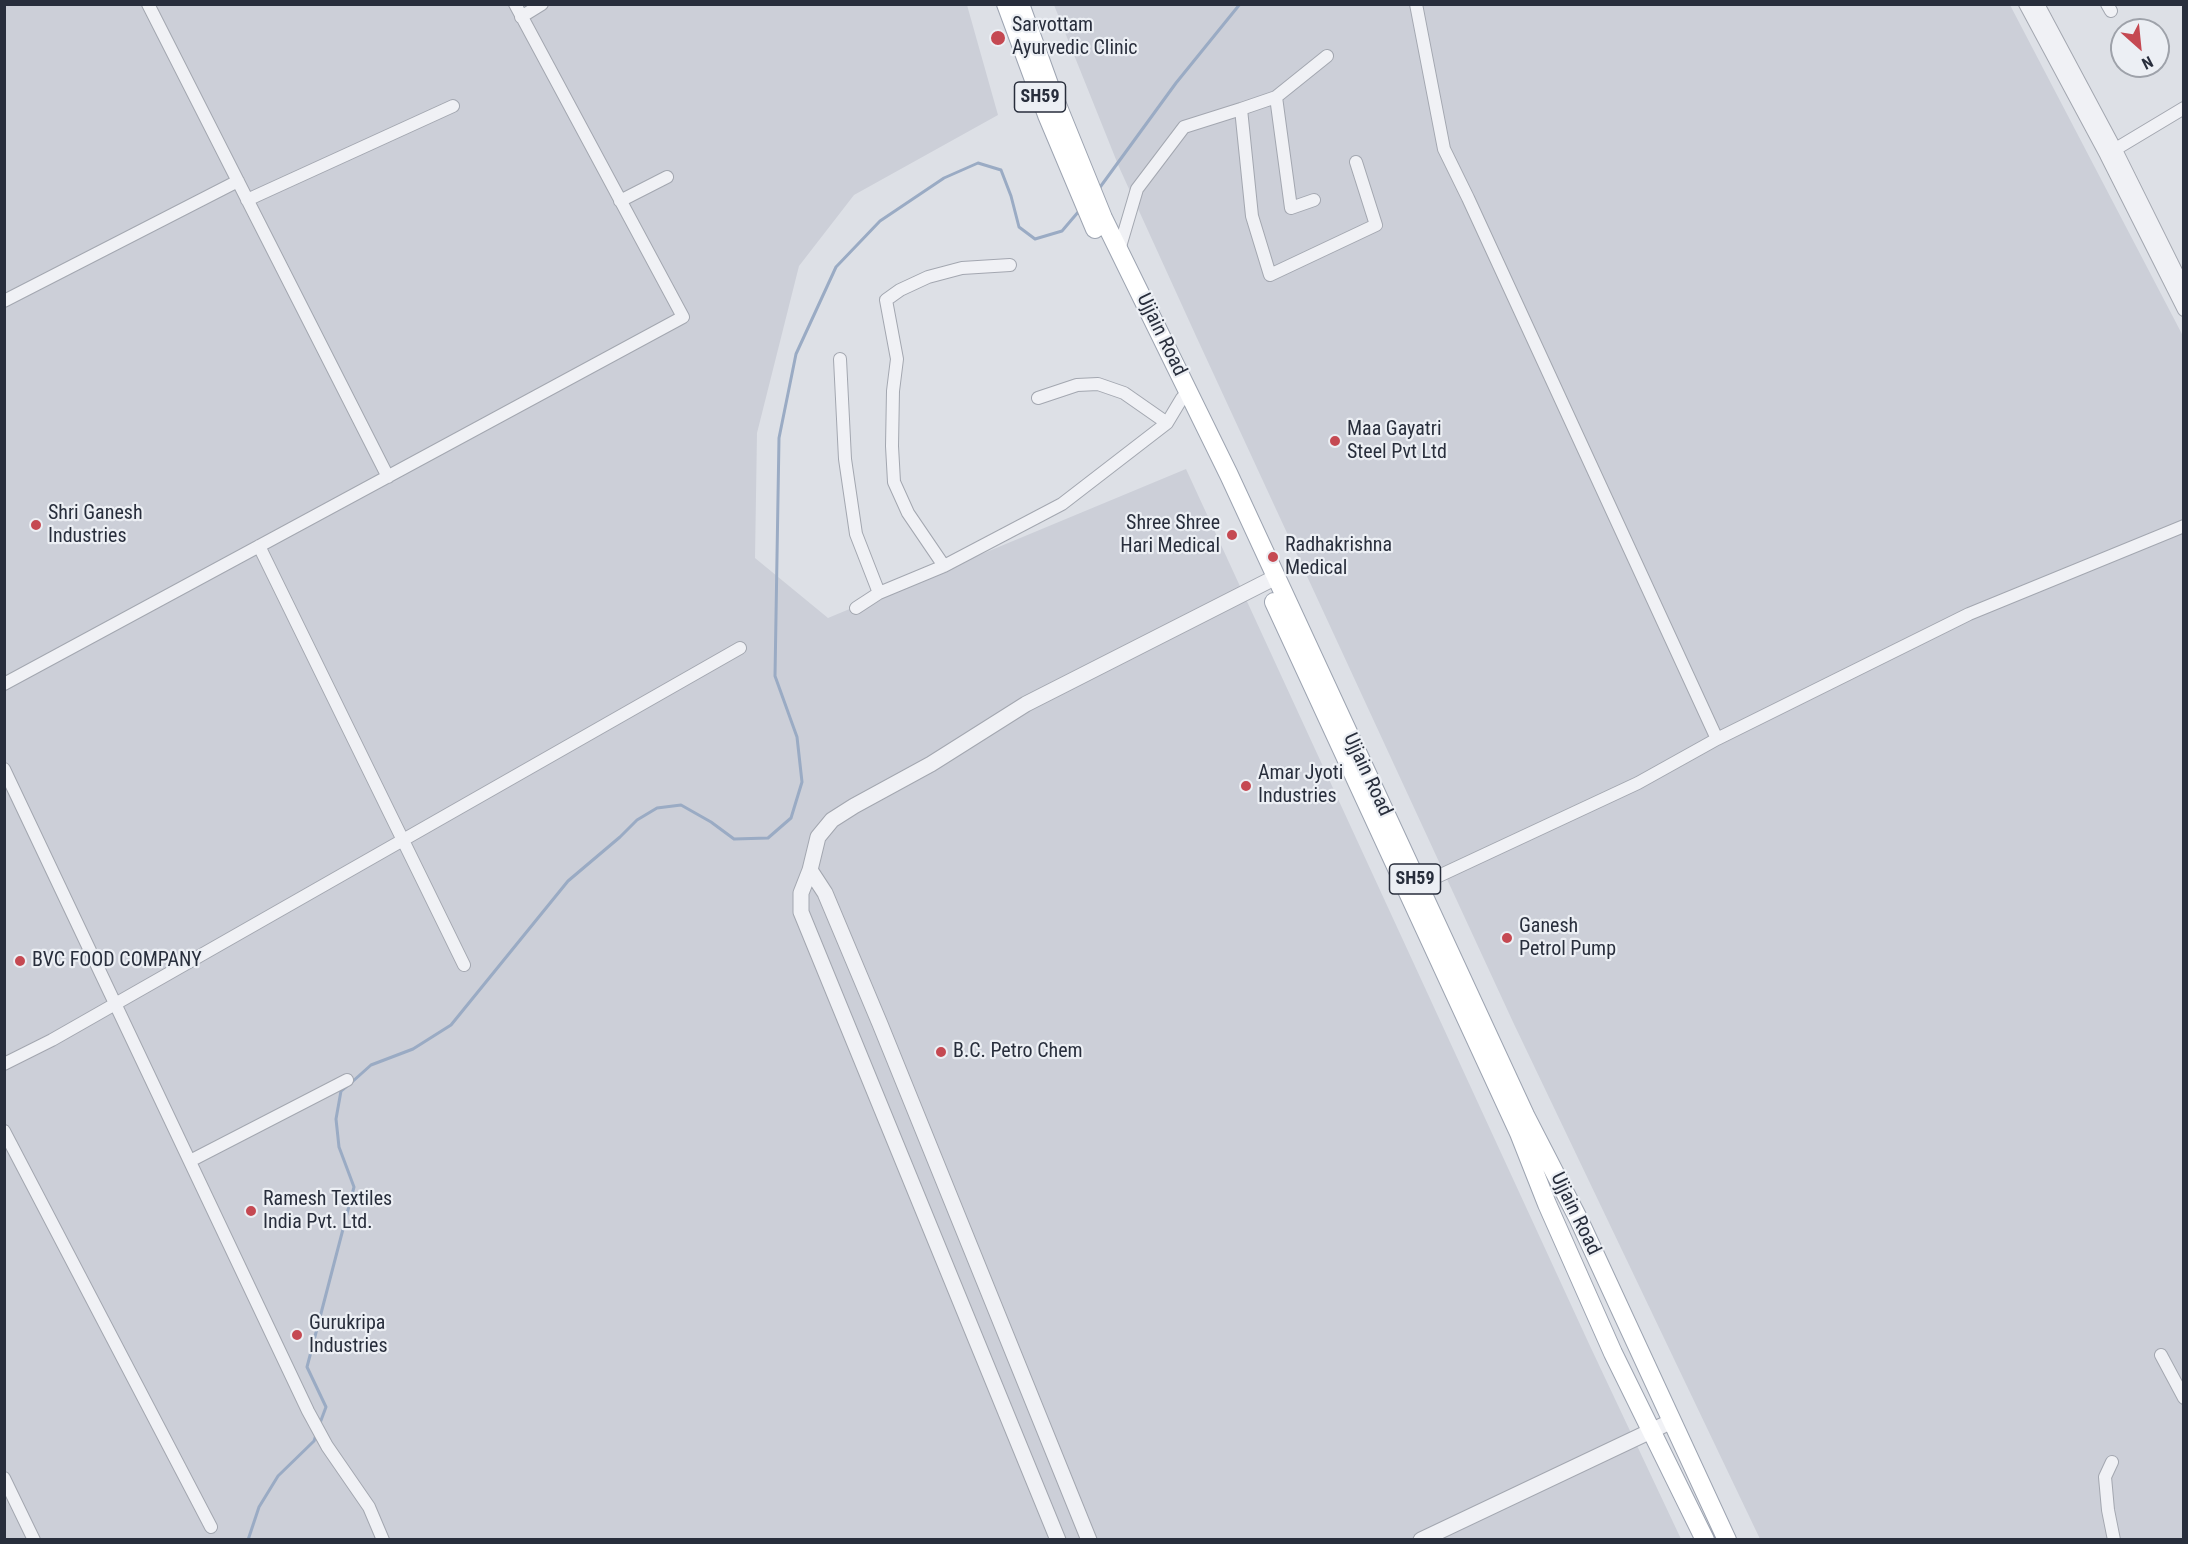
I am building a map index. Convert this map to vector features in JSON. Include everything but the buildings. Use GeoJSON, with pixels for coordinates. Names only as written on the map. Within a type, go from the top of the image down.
{"type":"FeatureCollection","features":[{"type":"Feature","properties":{"kind":"main road","name":"Ujjain Road"},"geometry":{"type":"LineString","coordinates":[[1006,4],[1098,221],[1271,580]]}},
{"type":"Feature","properties":{"kind":"main road","name":"Ujjain Road"},"geometry":{"type":"LineString","coordinates":[[1020,4],[1083,188]]}},
{"type":"Feature","properties":{"kind":"main road","name":"Ujjain Road"},"geometry":{"type":"LineString","coordinates":[[1098,221],[1119,250],[1178,368],[1271,580],[1413,888],[1613,1353],[1705,1539]]}},
{"type":"Feature","properties":{"kind":"main road","name":"Ujjain Road"},"geometry":{"type":"LineString","coordinates":[[1413,888],[1579,1220],[1727,1539]]}},
{"type":"Feature","properties":{"kind":"street"},"geometry":{"type":"LineString","coordinates":[[148,4],[388,477]]}},
{"type":"Feature","properties":{"kind":"street"},"geometry":{"type":"LineString","coordinates":[[4,684],[682,317],[515,4]]}},
{"type":"Feature","properties":{"kind":"street"},"geometry":{"type":"LineString","coordinates":[[521,16],[542,4]]}},
{"type":"Feature","properties":{"kind":"street"},"geometry":{"type":"LineString","coordinates":[[1416,4],[1444,149],[1717,739]]}},
{"type":"Feature","properties":{"kind":"street"},"geometry":{"type":"LineString","coordinates":[[2025,4],[2111,153],[2184,287]]}},
{"type":"Feature","properties":{"kind":"street"},"geometry":{"type":"LineString","coordinates":[[2038,4],[2184,310]]}},
{"type":"Feature","properties":{"kind":"street"},"geometry":{"type":"LineString","coordinates":[[1119,250],[1137,189],[1184,127],[1276,97],[1327,56]]}},
{"type":"Feature","properties":{"kind":"street"},"geometry":{"type":"LineString","coordinates":[[1276,97],[1291,208],[1314,200]]}},
{"type":"Feature","properties":{"kind":"street"},"geometry":{"type":"LineString","coordinates":[[247,200],[453,106]]}},
{"type":"Feature","properties":{"kind":"street"},"geometry":{"type":"LineString","coordinates":[[1241,109],[1252,216],[1270,275],[1376,225],[1356,162]]}},
{"type":"Feature","properties":{"kind":"street"},"geometry":{"type":"LineString","coordinates":[[2111,153],[2183,110]]}},
{"type":"Feature","properties":{"kind":"street"},"geometry":{"type":"LineString","coordinates":[[620,201],[667,177]]}},
{"type":"Feature","properties":{"kind":"street"},"geometry":{"type":"LineString","coordinates":[[4,301],[238,181]]}},
{"type":"Feature","properties":{"kind":"street"},"geometry":{"type":"LineString","coordinates":[[944,566],[908,513],[894,482],[893,391],[897,359],[886,300],[900,290],[928,277],[962,268],[1010,265]]}},
{"type":"Feature","properties":{"kind":"street"},"geometry":{"type":"LineString","coordinates":[[840,359],[845,459],[856,534],[879,593]]}},
{"type":"Feature","properties":{"kind":"street"},"geometry":{"type":"LineString","coordinates":[[1038,398],[1077,385],[1098,384],[1124,393],[1167,423]]}},
{"type":"Feature","properties":{"kind":"street"},"geometry":{"type":"LineString","coordinates":[[856,608],[879,593],[944,566],[1062,504],[1167,423],[1182,398]]}},
{"type":"Feature","properties":{"kind":"street"},"geometry":{"type":"LineString","coordinates":[[1413,888],[1638,783],[1717,739],[1970,614],[2184,526]]}},
{"type":"Feature","properties":{"kind":"street"},"geometry":{"type":"LineString","coordinates":[[259,546],[464,965]]}},
{"type":"Feature","properties":{"kind":"street"},"geometry":{"type":"LineString","coordinates":[[1058,1539],[801,912],[801,893],[810,870],[818,837],[832,820],[931,764],[1026,704],[1271,580]]}},
{"type":"Feature","properties":{"kind":"street"},"geometry":{"type":"LineString","coordinates":[[4,1064],[115,1004],[740,648]]}},
{"type":"Feature","properties":{"kind":"street"},"geometry":{"type":"LineString","coordinates":[[4,769],[308,1411],[327,1446],[369,1507],[383,1539]]}},
{"type":"Feature","properties":{"kind":"street"},"geometry":{"type":"LineString","coordinates":[[810,870],[825,893],[871,1002],[1089,1539]]}},
{"type":"Feature","properties":{"kind":"street"},"geometry":{"type":"LineString","coordinates":[[190,1161],[346,1080]]}},
{"type":"Feature","properties":{"kind":"street"},"geometry":{"type":"LineString","coordinates":[[4,1131],[211,1527]]}},
{"type":"Feature","properties":{"kind":"street"},"geometry":{"type":"LineString","coordinates":[[2161,1355],[2184,1398]]}},
{"type":"Feature","properties":{"kind":"street"},"geometry":{"type":"LineString","coordinates":[[1421,1539],[1672,1421]]}},
{"type":"Feature","properties":{"kind":"street"},"geometry":{"type":"LineString","coordinates":[[2112,1462],[2105,1477],[2114,1539]]}},
{"type":"Feature","properties":{"kind":"street"},"geometry":{"type":"LineString","coordinates":[[4,1479],[34,1539]]}},
{"type":"Feature","properties":{"kind":"shaded area"},"geometry":{"type":"Polygon","coordinates":[[[5,5],[967,5],[998,115],[854,195],[799,266],[757,433],[755,558],[828,618],[1186,469],[1681,1539],[5,1540],[5,5]]]}},
{"type":"Feature","properties":{"kind":"shaded area"},"geometry":{"type":"Polygon","coordinates":[[[1054,5],[2010,5],[2183,336],[2183,1539],[1760,1539],[1513,1022],[1196,336],[1119,167],[1054,5]]]}},
{"type":"Feature","properties":{"kind":"waterway"},"geometry":{"type":"LineString","coordinates":[[1098,190],[1176,83],[1240,4]]}},
{"type":"Feature","properties":{"kind":"waterway"},"geometry":{"type":"LineString","coordinates":[[352,1082],[371,1065],[413,1049],[451,1025],[568,881],[637,820],[657,808],[681,805],[711,822],[734,839],[768,838],[791,818],[802,782],[797,737],[775,676],[779,438],[796,354],[836,267],[880,221],[944,178],[978,163],[1001,170],[1019,227],[1035,239],[1062,231],[1079,211]]}},
{"type":"Feature","properties":{"kind":"waterway"},"geometry":{"type":"LineString","coordinates":[[320,1423],[326,1407],[307,1367],[354,1187],[339,1147],[336,1119],[341,1091],[347,1086]]}},
{"type":"Feature","properties":{"kind":"waterway"},"geometry":{"type":"LineString","coordinates":[[248,1540],[259,1507],[278,1476],[314,1441],[316,1435]]}},
{"type":"Feature","properties":{"kind":"place","name":"Sarvottam Ayurvedic Clinic"},"geometry":{"type":"Point","coordinates":[998,38]}},
{"type":"Feature","properties":{"kind":"place","name":"Maa Gayatri Steel Pvt Ltd"},"geometry":{"type":"Point","coordinates":[1335,441]}},
{"type":"Feature","properties":{"kind":"place","name":"Shri Ganesh Industries"},"geometry":{"type":"Point","coordinates":[36,525]}},
{"type":"Feature","properties":{"kind":"place","name":"Shree Shree Hari Medical"},"geometry":{"type":"Point","coordinates":[1232,535]}},
{"type":"Feature","properties":{"kind":"place","name":"Radhakrishna Medical"},"geometry":{"type":"Point","coordinates":[1273,557]}},
{"type":"Feature","properties":{"kind":"place","name":"Amar Jyoti Industries"},"geometry":{"type":"Point","coordinates":[1246,786]}},
{"type":"Feature","properties":{"kind":"place","name":"Ganesh Petrol Pump"},"geometry":{"type":"Point","coordinates":[1507,938]}},
{"type":"Feature","properties":{"kind":"place","name":"BVC FOOD COMPANY"},"geometry":{"type":"Point","coordinates":[20,961]}},
{"type":"Feature","properties":{"kind":"place","name":"B.C. Petro Chem"},"geometry":{"type":"Point","coordinates":[941,1052]}},
{"type":"Feature","properties":{"kind":"place","name":"Ramesh Textiles India Pvt. Ltd."},"geometry":{"type":"Point","coordinates":[251,1211]}},
{"type":"Feature","properties":{"kind":"place","name":"Gurukripa Industries"},"geometry":{"type":"Point","coordinates":[297,1335]}}]}
